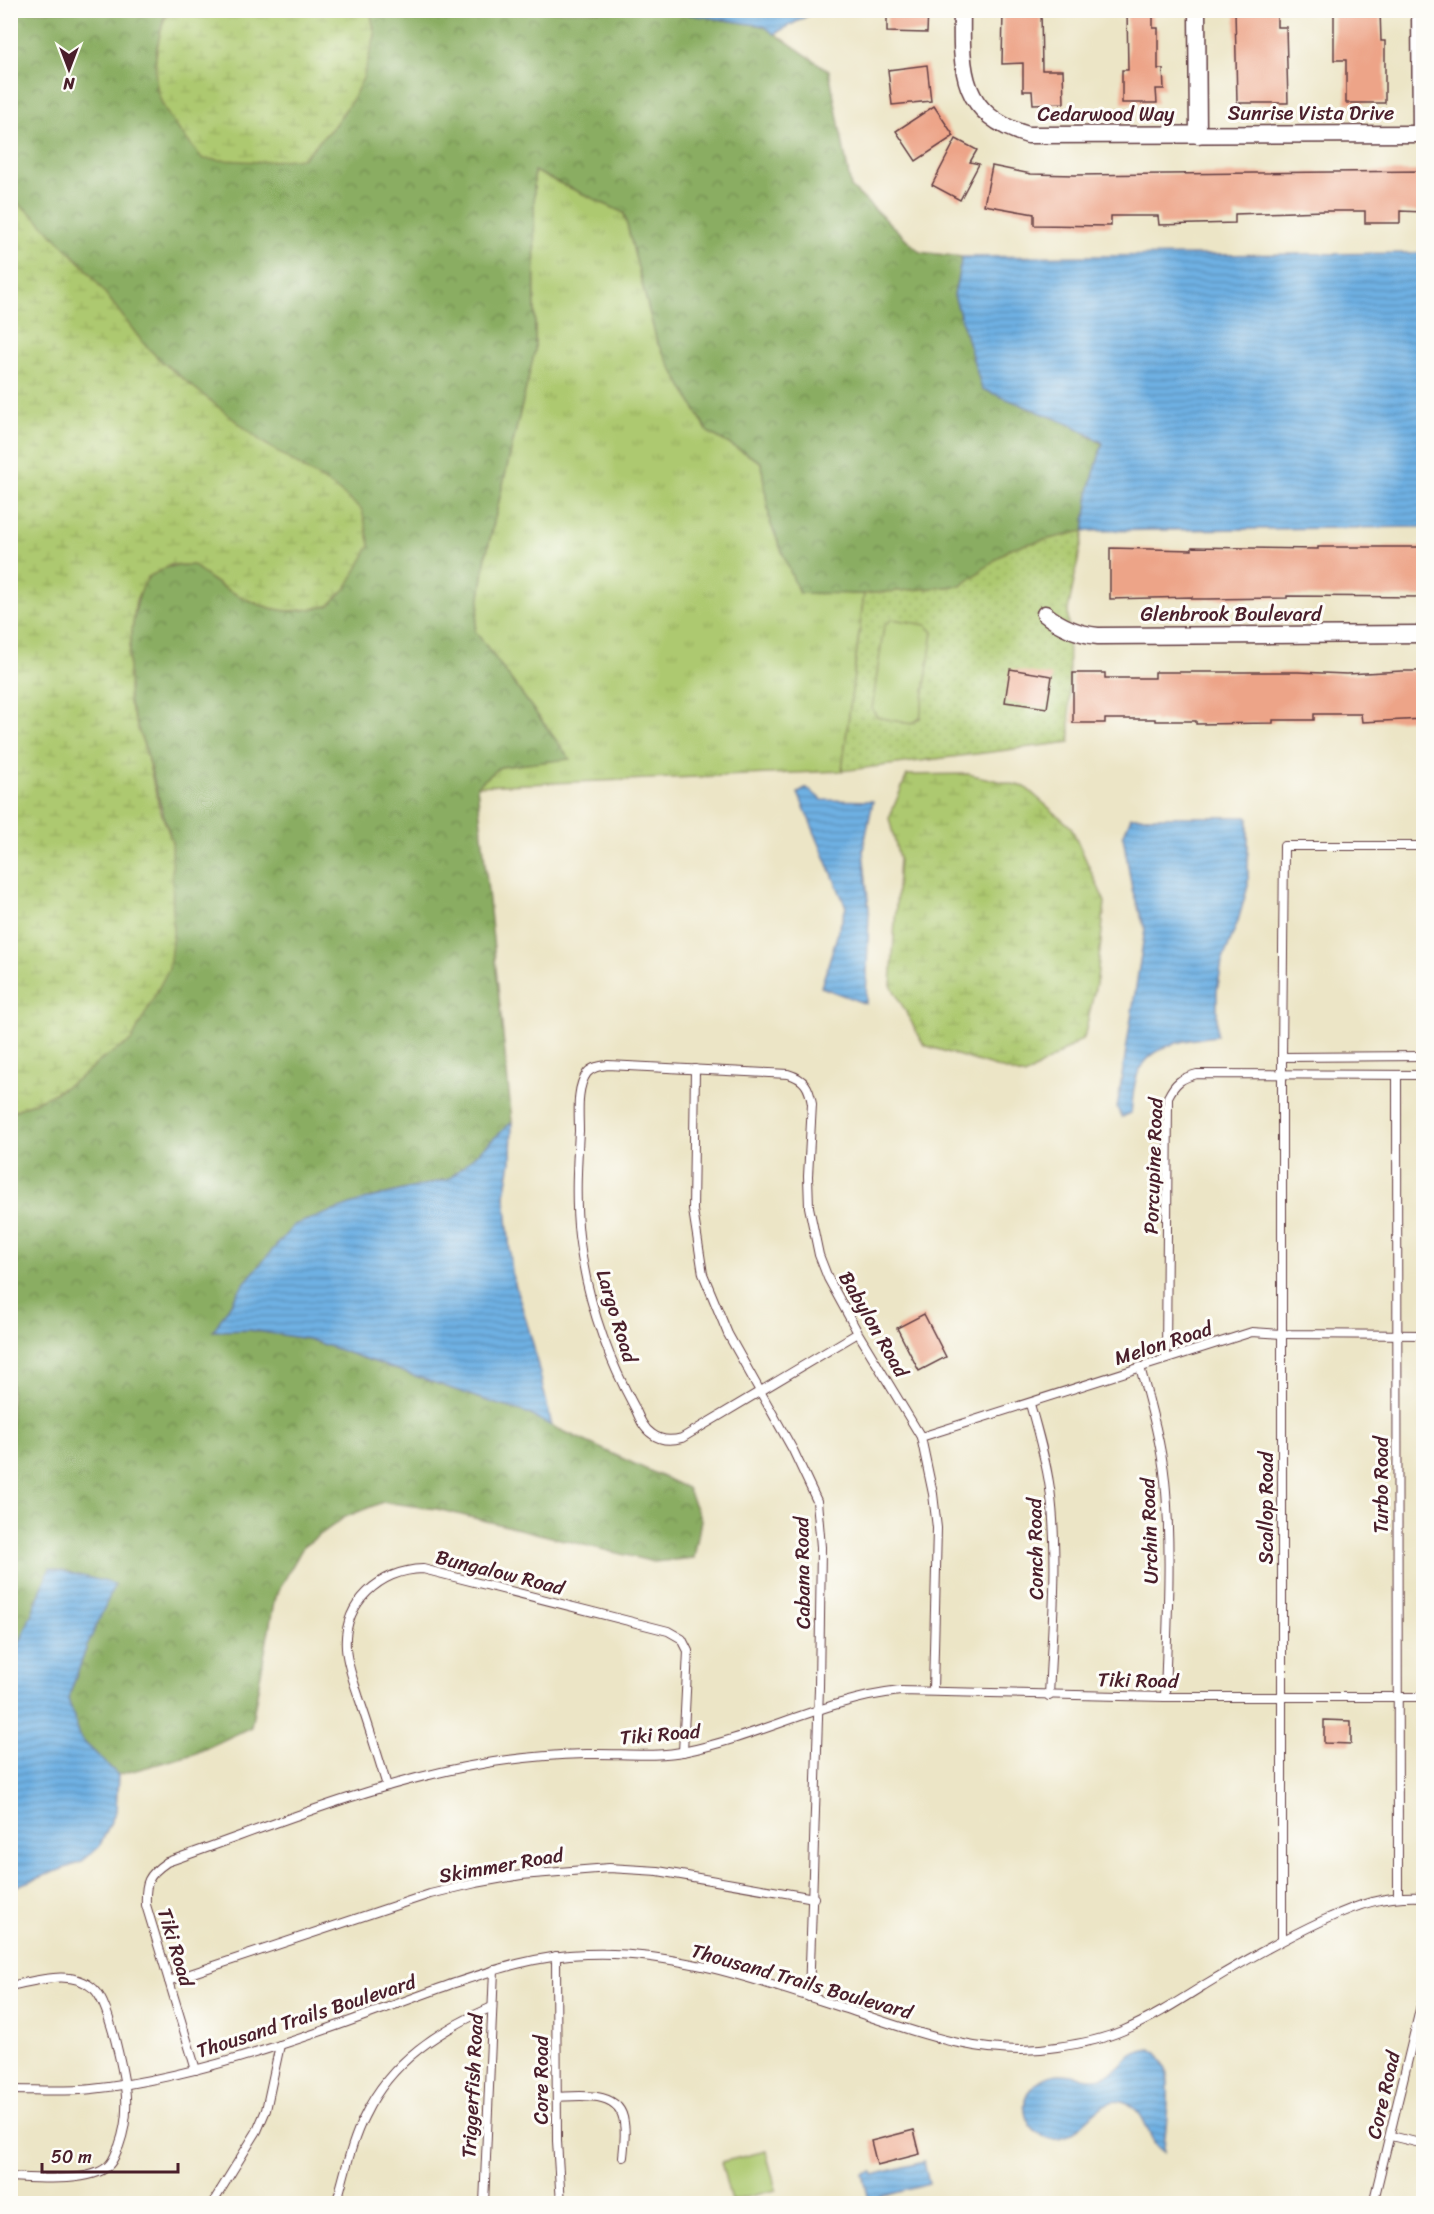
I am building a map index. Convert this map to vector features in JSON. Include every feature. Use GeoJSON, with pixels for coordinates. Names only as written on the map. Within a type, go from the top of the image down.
{"type":"FeatureCollection","features":[{"type":"Feature","properties":{"kind":"street","name":"Cedarwood Way"},"geometry":{"type":"LineString","coordinates":[[962,10],[962,64],[969,90],[983,110],[1004,126],[1028,135],[1040,136],[1198,135]]}},
{"type":"Feature","properties":{"kind":"street"},"geometry":{"type":"LineString","coordinates":[[1197,10],[1198,135]]}},
{"type":"Feature","properties":{"kind":"street"},"geometry":{"type":"LineString","coordinates":[[1420,10],[1422,134]]}},
{"type":"Feature","properties":{"kind":"street","name":"Sunrise Vista Drive"},"geometry":{"type":"LineString","coordinates":[[1198,135],[1422,134]]}},
{"type":"Feature","properties":{"kind":"street","name":"Glenbrook Boulevard"},"geometry":{"type":"LineString","coordinates":[[1045,614],[1074,631],[1098,636],[1424,634]]}},
{"type":"Feature","properties":{"kind":"lane","name":"Scallop Road"},"geometry":{"type":"LineString","coordinates":[[1282,1940],[1284,846],[1424,846]]}},
{"type":"Feature","properties":{"kind":"lane"},"geometry":{"type":"LineString","coordinates":[[1282,1057],[1424,1056]]}},
{"type":"Feature","properties":{"kind":"lane","name":"Largo Road"},"geometry":{"type":"LineString","coordinates":[[695,1068],[598,1066],[588,1072],[580,1093],[576,1194],[579,1236],[586,1277],[601,1334],[621,1383],[646,1429],[662,1439],[682,1438],[858,1333]]}},
{"type":"Feature","properties":{"kind":"lane","name":"Babylon Road"},"geometry":{"type":"LineString","coordinates":[[695,1068],[788,1074],[799,1077],[806,1083],[810,1093],[812,1104],[808,1176],[809,1207],[819,1255],[828,1278],[858,1333],[921,1437],[933,1494],[937,1528],[933,1690]]}},
{"type":"Feature","properties":{"kind":"lane","name":"Cabana Road"},"geometry":{"type":"LineString","coordinates":[[695,1068],[693,1210],[701,1264],[715,1306],[728,1334],[806,1474],[817,1501],[821,1547],[814,1898],[809,1997]]}},
{"type":"Feature","properties":{"kind":"lane","name":"Porcupine Road"},"geometry":{"type":"LineString","coordinates":[[1166,1358],[1168,1097],[1181,1078],[1197,1074],[1424,1075]]}},
{"type":"Feature","properties":{"kind":"lane","name":"Turbo Road"},"geometry":{"type":"LineString","coordinates":[[1397,1075],[1398,1896]]}},
{"type":"Feature","properties":{"kind":"lane","name":"Melon Road"},"geometry":{"type":"LineString","coordinates":[[921,1437],[1252,1332],[1424,1335]]}},
{"type":"Feature","properties":{"kind":"lane","name":"Urchin Road"},"geometry":{"type":"LineString","coordinates":[[1140,1367],[1165,1477],[1168,1520],[1165,1697]]}},
{"type":"Feature","properties":{"kind":"lane","name":"Conch Road"},"geometry":{"type":"LineString","coordinates":[[1030,1404],[1044,1456],[1052,1511],[1053,1578],[1049,1696]]}},
{"type":"Feature","properties":{"kind":"lane","name":"Bungalow Road"},"geometry":{"type":"LineString","coordinates":[[387,1786],[348,1662],[345,1638],[356,1606],[366,1592],[380,1581],[410,1570],[423,1569],[668,1630],[681,1639],[688,1651],[683,1752]]}},
{"type":"Feature","properties":{"kind":"lane","name":"Tiki Road"},"geometry":{"type":"LineString","coordinates":[[196,2070],[146,1905],[145,1888],[153,1872],[167,1862],[387,1786],[466,1767],[513,1759],[589,1754],[643,1755],[683,1752],[737,1738],[818,1708],[878,1693],[933,1690],[1049,1696],[1424,1697]]}},
{"type":"Feature","properties":{"kind":"lane","name":"Skimmer Road"},"geometry":{"type":"LineString","coordinates":[[170,1981],[430,1894],[476,1882],[521,1875],[609,1868],[658,1871],[814,1898]]}},
{"type":"Feature","properties":{"kind":"lane","name":"Thousand Trails Boulevard"},"geometry":{"type":"LineString","coordinates":[[10,2090],[87,2089],[126,2085],[196,2070],[280,2045],[494,1970],[528,1960],[590,1954],[624,1955],[694,1964],[809,1997],[934,2038],[977,2047],[1016,2050],[1051,2048],[1088,2042],[1119,2032],[1153,2016],[1282,1940],[1357,1905],[1398,1896],[1424,1897]]}},
{"type":"Feature","properties":{"kind":"lane","name":"Core Road"},"geometry":{"type":"LineString","coordinates":[[556,1956],[557,2141],[561,2204]]}},
{"type":"Feature","properties":{"kind":"lane","name":"Triggerfish Road"},"geometry":{"type":"LineString","coordinates":[[484,2204],[494,1970]]}},
{"type":"Feature","properties":{"kind":"lane"},"geometry":{"type":"LineString","coordinates":[[10,1986],[62,1977],[77,1979],[94,1989],[112,2027],[126,2085],[127,2110],[123,2133],[115,2155],[109,2166],[99,2172],[69,2178],[10,2177]]}},
{"type":"Feature","properties":{"kind":"lane","name":"Core Road"},"geometry":{"type":"LineString","coordinates":[[1374,2204],[1424,1993]]}},
{"type":"Feature","properties":{"kind":"lane"},"geometry":{"type":"LineString","coordinates":[[336,2204],[365,2115],[387,2078],[411,2055],[446,2029],[492,2007]]}},
{"type":"Feature","properties":{"kind":"lane"},"geometry":{"type":"LineString","coordinates":[[212,2204],[257,2131],[266,2110],[280,2045]]}},
{"type":"Feature","properties":{"kind":"lane"},"geometry":{"type":"LineString","coordinates":[[557,2097],[593,2095],[607,2099],[620,2110],[624,2122],[623,2157]]}},
{"type":"Feature","properties":{"kind":"lane"},"geometry":{"type":"LineString","coordinates":[[1390,2136],[1424,2144]]}},
{"type":"Feature","properties":{"kind":"green space"},"geometry":{"type":"Polygon","coordinates":[[[11,11],[171,11],[164,17],[156,52],[156,90],[303,158],[333,127],[352,100],[375,35],[370,11],[666,11],[764,26],[829,71],[851,187],[920,252],[962,257],[954,295],[982,389],[1074,426],[1103,444],[1090,487],[1084,531],[1011,548],[961,586],[864,594],[799,593],[770,522],[761,462],[708,432],[657,342],[624,213],[534,171],[535,350],[486,555],[475,631],[570,759],[500,767],[477,786],[512,1122],[449,1179],[370,1198],[213,1331],[250,1330],[308,1339],[525,1412],[687,1488],[701,1520],[694,1558],[654,1562],[437,1509],[383,1502],[345,1517],[303,1547],[275,1597],[251,1727],[194,1754],[118,1775],[81,1739],[68,1699],[86,1649],[14,1660],[11,1665],[11,1112],[51,1095],[78,1079],[101,1060],[172,841],[128,693],[133,621],[147,579],[162,569],[194,565],[222,587],[246,599],[270,608],[298,611],[328,606],[370,545],[335,488],[262,442],[162,362],[35,217],[11,198],[11,11]]]}},
{"type":"Feature","properties":{"kind":"green space"},"geometry":{"type":"Polygon","coordinates":[[[171,11],[370,11],[375,35],[363,78],[352,100],[333,127],[303,158],[260,162],[203,159],[170,118],[158,92],[155,77],[159,39],[164,20],[171,11]]]}},
{"type":"Feature","properties":{"kind":"green space"},"geometry":{"type":"Polygon","coordinates":[[[534,171],[624,213],[657,342],[708,432],[761,462],[770,522],[799,592],[864,594],[842,771],[477,786],[500,767],[569,758],[475,631],[486,556],[535,350],[534,171]]]}},
{"type":"Feature","properties":{"kind":"green space"},"geometry":{"type":"Polygon","coordinates":[[[11,198],[35,217],[85,267],[143,343],[162,362],[262,442],[335,488],[362,510],[370,545],[347,587],[328,606],[304,610],[281,610],[258,604],[234,594],[194,565],[171,565],[148,577],[136,600],[129,654],[129,703],[145,749],[160,810],[172,841],[173,933],[169,968],[131,1041],[101,1060],[78,1079],[51,1095],[11,1112],[11,198]]]}},
{"type":"Feature","properties":{"kind":"green space"},"geometry":{"type":"Polygon","coordinates":[[[1084,531],[1068,610],[1070,742],[842,771],[864,594],[961,586],[1011,548],[1084,531]]]}},
{"type":"Feature","properties":{"kind":"green space"},"geometry":{"type":"Polygon","coordinates":[[[892,619],[926,625],[933,632],[920,718],[911,724],[877,717],[872,709],[884,626],[892,619]]]}},
{"type":"Feature","properties":{"kind":"green space"},"geometry":{"type":"Polygon","coordinates":[[[968,774],[1025,787],[1071,827],[1105,902],[1097,979],[1084,1038],[1025,1076],[924,1045],[891,985],[899,858],[889,818],[907,775],[968,774]]]}},
{"type":"Feature","properties":{"kind":"green space"},"geometry":{"type":"Polygon","coordinates":[[[766,2151],[776,2190],[731,2201],[721,2162],[766,2151]]]}},
{"type":"Feature","properties":{"kind":"water"},"geometry":{"type":"Polygon","coordinates":[[[666,11],[816,11],[774,34],[764,26],[666,11]]]}},
{"type":"Feature","properties":{"kind":"water"},"geometry":{"type":"Polygon","coordinates":[[[1423,253],[1423,527],[1084,531],[1090,487],[1103,443],[1074,426],[982,389],[954,295],[962,257],[1423,253]]]}},
{"type":"Feature","properties":{"kind":"water"},"geometry":{"type":"Polygon","coordinates":[[[807,788],[822,800],[873,801],[863,850],[869,909],[866,1004],[821,987],[846,907],[798,793],[807,788]]]}},
{"type":"Feature","properties":{"kind":"water"},"geometry":{"type":"Polygon","coordinates":[[[1131,817],[1248,817],[1248,886],[1238,921],[1222,962],[1217,991],[1217,1036],[1173,1044],[1153,1054],[1137,1075],[1131,1113],[1122,1117],[1117,1108],[1145,929],[1132,889],[1123,836],[1131,817]]]}},
{"type":"Feature","properties":{"kind":"water"},"geometry":{"type":"Polygon","coordinates":[[[512,1122],[511,1162],[505,1195],[512,1274],[532,1340],[552,1426],[525,1412],[308,1339],[250,1330],[213,1331],[245,1282],[294,1225],[370,1198],[449,1179],[512,1122]]]}},
{"type":"Feature","properties":{"kind":"water"},"geometry":{"type":"Polygon","coordinates":[[[50,1568],[115,1584],[86,1649],[68,1699],[81,1739],[118,1775],[116,1811],[99,1847],[81,1862],[11,1888],[11,1665],[50,1568]]]}},
{"type":"Feature","properties":{"kind":"water"},"geometry":{"type":"Polygon","coordinates":[[[1151,2049],[1160,2057],[1168,2081],[1164,2152],[1153,2140],[1138,2112],[1122,2102],[1111,2102],[1101,2107],[1063,2138],[1052,2139],[1039,2134],[1030,2124],[1024,2105],[1028,2092],[1042,2079],[1060,2074],[1087,2078],[1105,2076],[1112,2073],[1134,2054],[1151,2049]]]}},
{"type":"Feature","properties":{"kind":"water"},"geometry":{"type":"Polygon","coordinates":[[[924,2162],[929,2184],[869,2200],[863,2174],[872,2172],[873,2175],[924,2162]]]}},
{"type":"Feature","properties":{"kind":"building"},"geometry":{"type":"Polygon","coordinates":[[[887,10],[928,10],[927,33],[887,32],[887,10]]]}},
{"type":"Feature","properties":{"kind":"building"},"geometry":{"type":"Polygon","coordinates":[[[1003,10],[1041,10],[1042,70],[1063,70],[1064,103],[1033,104],[1032,91],[1023,91],[1023,63],[1002,64],[1003,10]]]}},
{"type":"Feature","properties":{"kind":"building"},"geometry":{"type":"Polygon","coordinates":[[[1127,10],[1153,10],[1153,28],[1158,28],[1158,69],[1163,69],[1164,89],[1156,89],[1157,103],[1122,103],[1122,70],[1128,70],[1127,10]]]}},
{"type":"Feature","properties":{"kind":"building"},"geometry":{"type":"Polygon","coordinates":[[[1235,10],[1277,10],[1277,27],[1286,27],[1288,103],[1237,103],[1235,10]]]}},
{"type":"Feature","properties":{"kind":"building"},"geometry":{"type":"Polygon","coordinates":[[[1334,10],[1380,10],[1381,41],[1385,41],[1385,103],[1346,103],[1346,60],[1334,60],[1334,10]]]}},
{"type":"Feature","properties":{"kind":"building"},"geometry":{"type":"Polygon","coordinates":[[[927,65],[931,101],[892,105],[888,70],[927,65]]]}},
{"type":"Feature","properties":{"kind":"building"},"geometry":{"type":"Polygon","coordinates":[[[934,106],[954,136],[916,161],[896,131],[934,106]]]}},
{"type":"Feature","properties":{"kind":"building"},"geometry":{"type":"Polygon","coordinates":[[[956,139],[977,150],[970,162],[979,164],[960,200],[932,185],[956,139]]]}},
{"type":"Feature","properties":{"kind":"building"},"geometry":{"type":"Polygon","coordinates":[[[992,166],[1031,174],[1075,175],[1424,171],[1424,212],[1400,211],[1400,223],[1365,223],[1365,211],[1324,211],[1235,214],[1235,223],[1159,225],[1158,216],[1111,216],[1111,226],[1034,225],[1034,214],[984,205],[992,166]]]}},
{"type":"Feature","properties":{"kind":"building"},"geometry":{"type":"Polygon","coordinates":[[[1192,547],[1318,549],[1318,547],[1424,547],[1424,597],[1287,596],[1287,598],[1110,599],[1110,548],[1192,550],[1192,547]]]}},
{"type":"Feature","properties":{"kind":"building"},"geometry":{"type":"Polygon","coordinates":[[[1010,669],[1052,676],[1047,708],[1005,702],[1010,669]]]}},
{"type":"Feature","properties":{"kind":"building"},"geometry":{"type":"Polygon","coordinates":[[[1422,671],[1424,673],[1424,719],[1362,722],[1361,714],[1314,714],[1314,720],[1273,720],[1273,723],[1196,724],[1196,721],[1105,719],[1105,723],[1073,723],[1073,673],[1105,673],[1105,678],[1155,678],[1155,672],[1347,674],[1422,671]]]}},
{"type":"Feature","properties":{"kind":"building"},"geometry":{"type":"Polygon","coordinates":[[[924,1314],[946,1357],[919,1371],[897,1328],[924,1314]]]}},
{"type":"Feature","properties":{"kind":"building"},"geometry":{"type":"Polygon","coordinates":[[[1324,1720],[1351,1721],[1351,1744],[1324,1743],[1324,1720]]]}},
{"type":"Feature","properties":{"kind":"building"},"geometry":{"type":"Polygon","coordinates":[[[914,2130],[920,2154],[877,2165],[871,2141],[914,2130]]]}}]}
